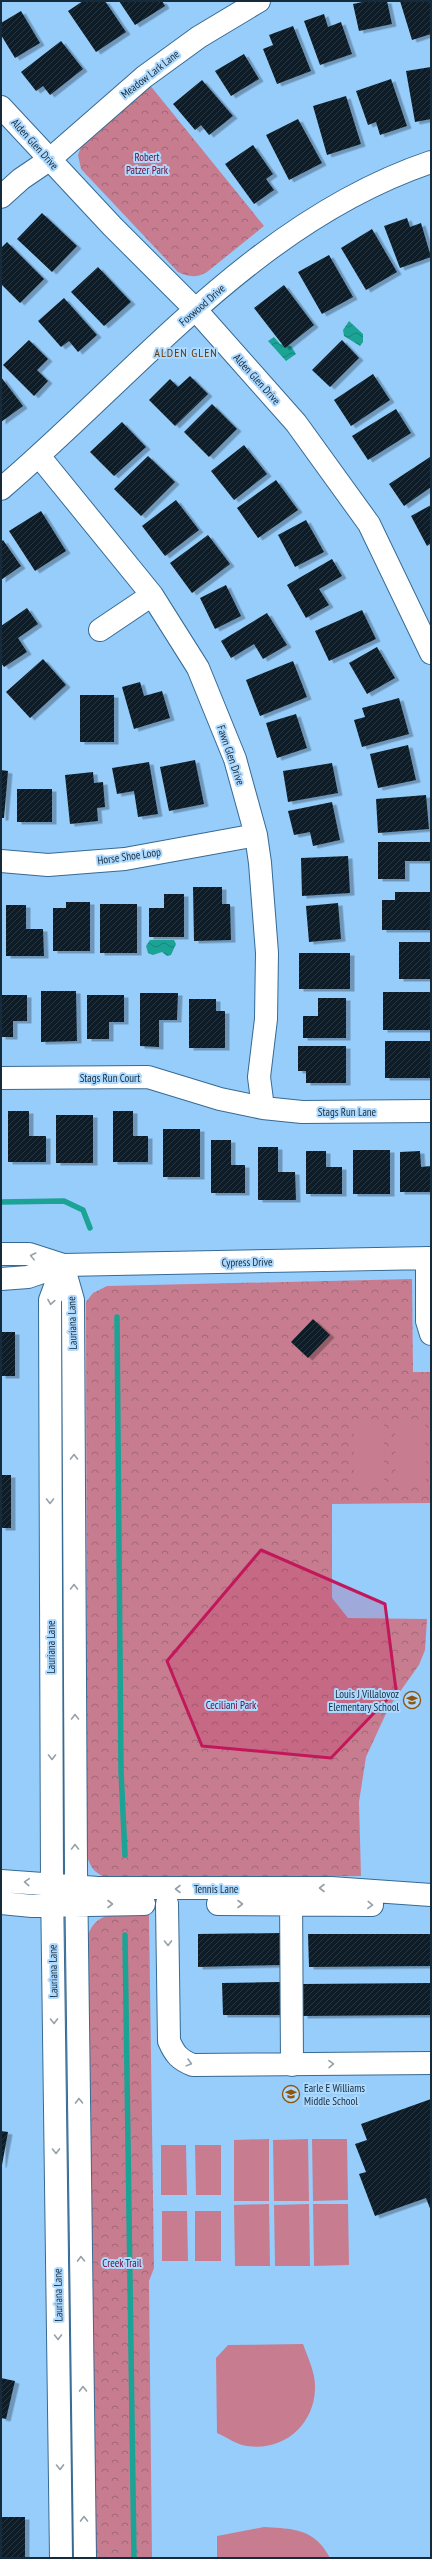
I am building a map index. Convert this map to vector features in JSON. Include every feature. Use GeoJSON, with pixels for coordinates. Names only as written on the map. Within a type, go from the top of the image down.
{"type":"FeatureCollection","features":[{"type":"Feature","properties":{"kind":"street","name":"Meadow Lark Lane"},"geometry":{"type":"LineString","coordinates":[[1,198],[21,179],[49,160],[144,77],[199,37],[259,1]]}},
{"type":"Feature","properties":{"kind":"street","name":"Alden Glen Drive"},"geometry":{"type":"LineString","coordinates":[[1,107],[49,160],[195,309],[296,423],[369,524],[431,653]]}},
{"type":"Feature","properties":{"kind":"street","name":"Foxwood Drive"},"geometry":{"type":"LineString","coordinates":[[1,488],[39,456],[195,309],[276,244],[346,198],[392,176],[431,162]]}},
{"type":"Feature","properties":{"kind":"street","name":"Fawn Glen Drive"},"geometry":{"type":"LineString","coordinates":[[39,456],[152,595],[198,668],[235,759],[256,835],[267,953],[266,1019],[259,1077],[263,1108]]}},
{"type":"Feature","properties":{"kind":"street"},"geometry":{"type":"LineString","coordinates":[[100,630],[152,595]]}},
{"type":"Feature","properties":{"kind":"street","name":"Horse Shoe Loop"},"geometry":{"type":"LineString","coordinates":[[1,861],[48,866],[125,859],[256,835]]}},
{"type":"Feature","properties":{"kind":"street","name":"Stags Run Court"},"geometry":{"type":"LineString","coordinates":[[1,1078],[148,1077],[220,1099],[263,1108]]}},
{"type":"Feature","properties":{"kind":"street","name":"Stags Run Lane"},"geometry":{"type":"LineString","coordinates":[[263,1108],[302,1112],[431,1111]]}},
{"type":"Feature","properties":{"kind":"street","name":"Cypress Drive"},"geometry":{"type":"LineString","coordinates":[[1,1254],[29,1254],[63,1265]]}},
{"type":"Feature","properties":{"kind":"street"},"geometry":{"type":"LineString","coordinates":[[429,1258],[427,1320],[431,1334]]}},
{"type":"Feature","properties":{"kind":"street","name":"Cypress Drive"},"geometry":{"type":"LineString","coordinates":[[1,1278],[28,1277],[63,1265],[429,1258]]}},
{"type":"Feature","properties":{"kind":"street","name":"Lauriana Lane"},"geometry":{"type":"LineString","coordinates":[[61,2558],[52,1895],[50,1300],[63,1265]]}},
{"type":"Feature","properties":{"kind":"street","name":"Lauriana Lane"},"geometry":{"type":"LineString","coordinates":[[63,1265],[73,1300],[76,1895],[85,2558]]}},
{"type":"Feature","properties":{"kind":"street","name":"Tennis Lane"},"geometry":{"type":"LineString","coordinates":[[1,1881],[52,1895]]}},
{"type":"Feature","properties":{"kind":"street","name":"Tennis Lane"},"geometry":{"type":"LineString","coordinates":[[76,1895],[167,1904],[291,1896],[331,1888],[431,1895]]}},
{"type":"Feature","properties":{"kind":"street","name":"Tennis Lane"},"geometry":{"type":"LineString","coordinates":[[1,1903],[52,1895],[76,1895],[142,1889],[291,1896],[431,1910]]}},
{"type":"Feature","properties":{"kind":"street"},"geometry":{"type":"LineString","coordinates":[[291,1896],[292,2064]]}},
{"type":"Feature","properties":{"kind":"street"},"geometry":{"type":"LineString","coordinates":[[167,1904],[170,2042],[174,2052],[182,2061],[193,2064],[431,2063]]}},
{"type":"Feature","properties":{"kind":"highlighted area"},"geometry":{"type":"Polygon","coordinates":[[[261,1550],[385,1604],[396,1690],[331,1758],[202,1746],[167,1661],[261,1550]]]}},
{"type":"Feature","properties":{"kind":"green space","name":"Robert Patzer Park"},"geometry":{"type":"Polygon","coordinates":[[[149,84],[264,226],[207,272],[200,275],[189,276],[178,272],[81,169],[78,155],[82,144],[149,84]]]}},
{"type":"Feature","properties":{"kind":"green space","name":"Ceciliani Park"},"geometry":{"type":"Polygon","coordinates":[[[412,1279],[413,1372],[431,1372],[431,1503],[332,1504],[332,1598],[348,1618],[427,1619],[425,1650],[419,1665],[389,1707],[366,1757],[359,1802],[361,1876],[110,1879],[101,1876],[92,1868],[87,1855],[86,1302],[93,1293],[107,1286],[412,1279]]]}},
{"type":"Feature","properties":{"kind":"green space"},"geometry":{"type":"Polygon","coordinates":[[[354,1422],[384,1422],[384,1486],[354,1486],[354,1422]]]}},
{"type":"Feature","properties":{"kind":"green space"},"geometry":{"type":"Polygon","coordinates":[[[395,1422],[425,1422],[426,1486],[396,1486],[395,1422]]]}},
{"type":"Feature","properties":{"kind":"green space","name":"Creek Trail"},"geometry":{"type":"Polygon","coordinates":[[[110,1915],[149,1915],[154,2268],[149,2281],[152,2558],[95,2558],[87,1939],[92,1926],[101,1918],[110,1915]]]}},
{"type":"Feature","properties":{"kind":"green space"},"geometry":{"type":"Polygon","coordinates":[[[269,2139],[269,2201],[234,2201],[234,2140],[269,2139]]]}},
{"type":"Feature","properties":{"kind":"green space"},"geometry":{"type":"Polygon","coordinates":[[[308,2139],[309,2201],[274,2201],[273,2140],[308,2139]]]}},
{"type":"Feature","properties":{"kind":"green space"},"geometry":{"type":"Polygon","coordinates":[[[312,2139],[347,2139],[348,2200],[313,2201],[312,2139]]]}},
{"type":"Feature","properties":{"kind":"green space"},"geometry":{"type":"Polygon","coordinates":[[[161,2145],[186,2145],[187,2195],[161,2195],[161,2145]]]}},
{"type":"Feature","properties":{"kind":"green space"},"geometry":{"type":"Polygon","coordinates":[[[195,2145],[221,2145],[221,2195],[196,2195],[195,2145]]]}},
{"type":"Feature","properties":{"kind":"green space"},"geometry":{"type":"Polygon","coordinates":[[[269,2204],[270,2266],[235,2266],[234,2205],[269,2204]]]}},
{"type":"Feature","properties":{"kind":"green space"},"geometry":{"type":"Polygon","coordinates":[[[309,2204],[310,2266],[275,2266],[274,2205],[309,2204]]]}},
{"type":"Feature","properties":{"kind":"green space"},"geometry":{"type":"Polygon","coordinates":[[[313,2204],[348,2204],[349,2265],[314,2266],[313,2204]]]}},
{"type":"Feature","properties":{"kind":"green space"},"geometry":{"type":"Polygon","coordinates":[[[162,2211],[187,2211],[188,2261],[162,2261],[162,2211]]]}},
{"type":"Feature","properties":{"kind":"green space"},"geometry":{"type":"Polygon","coordinates":[[[195,2211],[221,2211],[221,2261],[195,2261],[195,2211]]]}},
{"type":"Feature","properties":{"kind":"green space"},"geometry":{"type":"Polygon","coordinates":[[[303,2344],[313,2372],[315,2389],[309,2415],[301,2426],[292,2435],[282,2441],[256,2447],[242,2445],[217,2433],[216,2358],[228,2345],[303,2344]]]}},
{"type":"Feature","properties":{"kind":"green space"},"geometry":{"type":"Polygon","coordinates":[[[264,2527],[285,2528],[302,2532],[317,2541],[324,2548],[330,2558],[217,2558],[217,2536],[264,2527]]]}},
{"type":"Feature","properties":{"kind":"water"},"geometry":{"type":"Polygon","coordinates":[[[349,321],[363,334],[363,342],[360,346],[344,336],[343,330],[349,321]]]}},
{"type":"Feature","properties":{"kind":"water"},"geometry":{"type":"Polygon","coordinates":[[[274,337],[280,344],[291,346],[296,354],[286,361],[268,341],[274,337]]]}},
{"type":"Feature","properties":{"kind":"water"},"geometry":{"type":"Polygon","coordinates":[[[150,940],[174,940],[176,944],[171,955],[167,956],[162,952],[153,955],[148,953],[146,946],[150,940]]]}},
{"type":"Feature","properties":{"kind":"building"},"geometry":{"type":"Polygon","coordinates":[[[83,1],[105,1],[126,32],[96,52],[68,11],[83,1]]]}},
{"type":"Feature","properties":{"kind":"building"},"geometry":{"type":"Polygon","coordinates":[[[119,1],[162,1],[165,6],[135,25],[119,1]]]}},
{"type":"Feature","properties":{"kind":"building"},"geometry":{"type":"Polygon","coordinates":[[[367,1],[387,1],[392,24],[359,31],[353,4],[367,1]]]}},
{"type":"Feature","properties":{"kind":"building"},"geometry":{"type":"Polygon","coordinates":[[[400,1],[431,1],[431,34],[412,40],[400,1]]]}},
{"type":"Feature","properties":{"kind":"building"},"geometry":{"type":"Polygon","coordinates":[[[21,11],[40,43],[15,58],[1,35],[1,23],[21,11]]]}},
{"type":"Feature","properties":{"kind":"building"},"geometry":{"type":"Polygon","coordinates":[[[324,14],[328,27],[341,22],[352,54],[320,65],[304,21],[324,14]]]}},
{"type":"Feature","properties":{"kind":"building"},"geometry":{"type":"Polygon","coordinates":[[[293,26],[311,71],[277,84],[263,49],[273,45],[269,35],[293,26]]]}},
{"type":"Feature","properties":{"kind":"building"},"geometry":{"type":"Polygon","coordinates":[[[61,41],[83,69],[50,95],[43,86],[36,91],[21,72],[61,41]]]}},
{"type":"Feature","properties":{"kind":"building"},"geometry":{"type":"Polygon","coordinates":[[[244,54],[259,79],[231,96],[215,71],[244,54]]]}},
{"type":"Feature","properties":{"kind":"building"},"geometry":{"type":"Polygon","coordinates":[[[431,67],[431,119],[415,122],[406,71],[431,67]]]}},
{"type":"Feature","properties":{"kind":"building"},"geometry":{"type":"Polygon","coordinates":[[[391,79],[407,126],[380,135],[376,122],[368,125],[356,91],[391,79]]]}},
{"type":"Feature","properties":{"kind":"building"},"geometry":{"type":"Polygon","coordinates":[[[202,80],[233,116],[209,135],[201,125],[195,130],[173,104],[202,80]]]}},
{"type":"Feature","properties":{"kind":"building"},"geometry":{"type":"Polygon","coordinates":[[[346,96],[361,144],[327,155],[313,106],[346,96]]]}},
{"type":"Feature","properties":{"kind":"building"},"geometry":{"type":"Polygon","coordinates":[[[298,119],[322,163],[289,180],[266,135],[298,119]]]}},
{"type":"Feature","properties":{"kind":"building"},"geometry":{"type":"Polygon","coordinates":[[[253,145],[273,174],[266,179],[274,190],[254,204],[225,164],[253,145]]]}},
{"type":"Feature","properties":{"kind":"building"},"geometry":{"type":"Polygon","coordinates":[[[42,213],[77,246],[52,272],[17,239],[42,213]]]}},
{"type":"Feature","properties":{"kind":"building"},"geometry":{"type":"Polygon","coordinates":[[[407,218],[410,227],[421,223],[431,257],[400,268],[384,226],[407,218]]]}},
{"type":"Feature","properties":{"kind":"building"},"geometry":{"type":"Polygon","coordinates":[[[372,229],[397,272],[366,290],[341,248],[372,229]]]}},
{"type":"Feature","properties":{"kind":"building"},"geometry":{"type":"Polygon","coordinates":[[[7,242],[44,279],[20,303],[1,284],[1,248],[7,242]]]}},
{"type":"Feature","properties":{"kind":"building"},"geometry":{"type":"Polygon","coordinates":[[[329,255],[353,297],[322,314],[298,272],[329,255]]]}},
{"type":"Feature","properties":{"kind":"building"},"geometry":{"type":"Polygon","coordinates":[[[98,267],[131,302],[104,326],[71,292],[98,267]]]}},
{"type":"Feature","properties":{"kind":"building"},"geometry":{"type":"Polygon","coordinates":[[[284,285],[314,325],[285,348],[254,308],[284,285]]]}},
{"type":"Feature","properties":{"kind":"building"},"geometry":{"type":"Polygon","coordinates":[[[64,298],[97,335],[78,352],[69,341],[61,347],[38,321],[64,298]]]}},
{"type":"Feature","properties":{"kind":"building"},"geometry":{"type":"Polygon","coordinates":[[[29,340],[48,359],[37,370],[48,381],[34,396],[3,365],[29,340]]]}},
{"type":"Feature","properties":{"kind":"building"},"geometry":{"type":"Polygon","coordinates":[[[342,340],[359,358],[330,387],[312,370],[342,340]]]}},
{"type":"Feature","properties":{"kind":"building"},"geometry":{"type":"Polygon","coordinates":[[[373,374],[390,400],[351,426],[334,400],[373,374]]]}},
{"type":"Feature","properties":{"kind":"building"},"geometry":{"type":"Polygon","coordinates":[[[190,376],[208,394],[175,426],[149,400],[170,379],[178,387],[190,376]]]}},
{"type":"Feature","properties":{"kind":"building"},"geometry":{"type":"Polygon","coordinates":[[[1,377],[23,406],[1,422],[1,377]]]}},
{"type":"Feature","properties":{"kind":"building"},"geometry":{"type":"Polygon","coordinates":[[[212,404],[237,429],[209,457],[184,432],[212,404]]]}},
{"type":"Feature","properties":{"kind":"building"},"geometry":{"type":"Polygon","coordinates":[[[396,409],[411,433],[368,460],[352,436],[396,409]]]}},
{"type":"Feature","properties":{"kind":"building"},"geometry":{"type":"Polygon","coordinates":[[[122,422],[146,447],[114,476],[90,452],[122,422]]]}},
{"type":"Feature","properties":{"kind":"building"},"geometry":{"type":"Polygon","coordinates":[[[244,445],[267,474],[234,500],[211,471],[244,445]]]}},
{"type":"Feature","properties":{"kind":"building"},"geometry":{"type":"Polygon","coordinates":[[[148,456],[175,482],[141,516],[114,489],[148,456]]]}},
{"type":"Feature","properties":{"kind":"building"},"geometry":{"type":"Polygon","coordinates":[[[430,457],[431,487],[404,506],[389,484],[430,457]]]}},
{"type":"Feature","properties":{"kind":"building"},"geometry":{"type":"Polygon","coordinates":[[[276,480],[298,510],[258,538],[237,508],[276,480]]]}},
{"type":"Feature","properties":{"kind":"building"},"geometry":{"type":"Polygon","coordinates":[[[176,500],[199,530],[165,556],[142,526],[176,500]]]}},
{"type":"Feature","properties":{"kind":"building"},"geometry":{"type":"Polygon","coordinates":[[[431,505],[431,543],[427,546],[411,516],[431,505]]]}},
{"type":"Feature","properties":{"kind":"building"},"geometry":{"type":"Polygon","coordinates":[[[41,511],[66,551],[35,571],[9,531],[41,511]]]}},
{"type":"Feature","properties":{"kind":"building"},"geometry":{"type":"Polygon","coordinates":[[[306,520],[324,552],[295,567],[278,535],[306,520]]]}},
{"type":"Feature","properties":{"kind":"building"},"geometry":{"type":"Polygon","coordinates":[[[208,535],[230,564],[192,593],[170,563],[208,535]]]}},
{"type":"Feature","properties":{"kind":"building"},"geometry":{"type":"Polygon","coordinates":[[[3,540],[21,566],[1,580],[1,542],[3,540]]]}},
{"type":"Feature","properties":{"kind":"building"},"geometry":{"type":"Polygon","coordinates":[[[332,559],[342,576],[319,589],[329,605],[306,618],[287,585],[332,559]]]}},
{"type":"Feature","properties":{"kind":"building"},"geometry":{"type":"Polygon","coordinates":[[[226,585],[241,616],[215,629],[200,598],[226,585]]]}},
{"type":"Feature","properties":{"kind":"building"},"geometry":{"type":"Polygon","coordinates":[[[27,608],[38,624],[18,638],[27,652],[4,667],[1,663],[1,626],[27,608]]]}},
{"type":"Feature","properties":{"kind":"building"},"geometry":{"type":"Polygon","coordinates":[[[362,610],[376,639],[329,661],[315,631],[362,610]]]}},
{"type":"Feature","properties":{"kind":"building"},"geometry":{"type":"Polygon","coordinates":[[[267,613],[287,645],[263,659],[254,644],[231,658],[221,641],[267,613]]]}},
{"type":"Feature","properties":{"kind":"building"},"geometry":{"type":"Polygon","coordinates":[[[377,647],[395,678],[367,694],[349,663],[377,647]]]}},
{"type":"Feature","properties":{"kind":"building"},"geometry":{"type":"Polygon","coordinates":[[[43,659],[66,685],[30,718],[6,692],[43,659]]]}},
{"type":"Feature","properties":{"kind":"building"},"geometry":{"type":"Polygon","coordinates":[[[293,661],[307,697],[260,716],[246,680],[293,661]]]}},
{"type":"Feature","properties":{"kind":"building"},"geometry":{"type":"Polygon","coordinates":[[[140,682],[144,696],[162,691],[170,718],[134,729],[122,687],[140,682]]]}},
{"type":"Feature","properties":{"kind":"building"},"geometry":{"type":"Polygon","coordinates":[[[80,695],[114,695],[114,742],[80,742],[80,695]]]}},
{"type":"Feature","properties":{"kind":"building"},"geometry":{"type":"Polygon","coordinates":[[[399,698],[409,734],[362,747],[354,720],[365,717],[362,708],[399,698]]]}},
{"type":"Feature","properties":{"kind":"building"},"geometry":{"type":"Polygon","coordinates":[[[296,714],[307,748],[277,758],[266,723],[296,714]]]}},
{"type":"Feature","properties":{"kind":"building"},"geometry":{"type":"Polygon","coordinates":[[[408,745],[416,780],[378,788],[370,754],[408,745]]]}},
{"type":"Feature","properties":{"kind":"building"},"geometry":{"type":"Polygon","coordinates":[[[195,760],[204,804],[169,811],[160,767],[195,760]]]}},
{"type":"Feature","properties":{"kind":"building"},"geometry":{"type":"Polygon","coordinates":[[[149,762],[158,814],[138,817],[134,791],[117,794],[112,768],[149,762]]]}},
{"type":"Feature","properties":{"kind":"building"},"geometry":{"type":"Polygon","coordinates":[[[332,763],[338,793],[288,802],[283,771],[332,763]]]}},
{"type":"Feature","properties":{"kind":"building"},"geometry":{"type":"Polygon","coordinates":[[[1,770],[8,771],[4,818],[1,818],[1,770]]]}},
{"type":"Feature","properties":{"kind":"building"},"geometry":{"type":"Polygon","coordinates":[[[93,772],[94,783],[103,782],[105,807],[97,808],[98,821],[70,824],[65,775],[93,772]]]}},
{"type":"Feature","properties":{"kind":"building"},"geometry":{"type":"Polygon","coordinates":[[[17,789],[52,789],[52,822],[17,822],[17,789]]]}},
{"type":"Feature","properties":{"kind":"building"},"geometry":{"type":"Polygon","coordinates":[[[426,795],[429,829],[378,833],[376,799],[426,795]]]}},
{"type":"Feature","properties":{"kind":"building"},"geometry":{"type":"Polygon","coordinates":[[[332,802],[340,840],[313,846],[310,832],[294,835],[288,811],[332,802]]]}},
{"type":"Feature","properties":{"kind":"building"},"geometry":{"type":"Polygon","coordinates":[[[378,842],[430,842],[430,861],[405,861],[405,879],[378,879],[378,842]]]}},
{"type":"Feature","properties":{"kind":"building"},"geometry":{"type":"Polygon","coordinates":[[[348,856],[350,893],[302,896],[301,858],[348,856]]]}},
{"type":"Feature","properties":{"kind":"building"},"geometry":{"type":"Polygon","coordinates":[[[193,887],[222,887],[222,904],[230,904],[231,940],[194,941],[193,887]]]}},
{"type":"Feature","properties":{"kind":"building"},"geometry":{"type":"Polygon","coordinates":[[[395,892],[431,892],[431,930],[382,930],[382,900],[395,900],[395,892]]]}},
{"type":"Feature","properties":{"kind":"building"},"geometry":{"type":"Polygon","coordinates":[[[164,894],[184,894],[184,937],[149,937],[149,908],[164,908],[164,894]]]}},
{"type":"Feature","properties":{"kind":"building"},"geometry":{"type":"Polygon","coordinates":[[[66,902],[90,902],[90,951],[53,951],[53,908],[66,908],[66,902]]]}},
{"type":"Feature","properties":{"kind":"building"},"geometry":{"type":"Polygon","coordinates":[[[338,903],[341,939],[309,942],[306,906],[338,903]]]}},
{"type":"Feature","properties":{"kind":"building"},"geometry":{"type":"Polygon","coordinates":[[[100,904],[137,904],[137,953],[100,953],[100,904]]]}},
{"type":"Feature","properties":{"kind":"building"},"geometry":{"type":"Polygon","coordinates":[[[6,905],[26,905],[26,929],[43,929],[44,956],[6,956],[6,905]]]}},
{"type":"Feature","properties":{"kind":"building"},"geometry":{"type":"Polygon","coordinates":[[[399,942],[431,942],[431,979],[399,979],[399,942]]]}},
{"type":"Feature","properties":{"kind":"building"},"geometry":{"type":"Polygon","coordinates":[[[299,953],[350,953],[350,989],[299,989],[299,953]]]}},
{"type":"Feature","properties":{"kind":"building"},"geometry":{"type":"Polygon","coordinates":[[[41,991],[76,991],[77,1041],[41,1042],[41,991]]]}},
{"type":"Feature","properties":{"kind":"building"},"geometry":{"type":"Polygon","coordinates":[[[383,992],[431,992],[431,1030],[383,1030],[383,992]]]}},
{"type":"Feature","properties":{"kind":"building"},"geometry":{"type":"Polygon","coordinates":[[[140,993],[178,993],[177,1020],[159,1020],[159,1047],[140,1046],[140,993]]]}},
{"type":"Feature","properties":{"kind":"building"},"geometry":{"type":"Polygon","coordinates":[[[1,995],[27,995],[27,1021],[13,1021],[13,1037],[1,1037],[1,995]]]}},
{"type":"Feature","properties":{"kind":"building"},"geometry":{"type":"Polygon","coordinates":[[[87,995],[124,995],[124,1022],[109,1022],[109,1039],[87,1039],[87,995]]]}},
{"type":"Feature","properties":{"kind":"building"},"geometry":{"type":"Polygon","coordinates":[[[318,998],[346,998],[346,1038],[303,1038],[303,1016],[318,1016],[318,998]]]}},
{"type":"Feature","properties":{"kind":"building"},"geometry":{"type":"Polygon","coordinates":[[[189,999],[216,999],[216,1011],[225,1011],[225,1048],[189,1048],[189,999]]]}},
{"type":"Feature","properties":{"kind":"building"},"geometry":{"type":"Polygon","coordinates":[[[385,1041],[431,1041],[431,1078],[385,1078],[385,1041]]]}},
{"type":"Feature","properties":{"kind":"building"},"geometry":{"type":"Polygon","coordinates":[[[298,1046],[346,1046],[346,1083],[306,1083],[306,1071],[298,1071],[298,1046]]]}},
{"type":"Feature","properties":{"kind":"building"},"geometry":{"type":"Polygon","coordinates":[[[8,1111],[29,1111],[29,1136],[46,1136],[46,1162],[8,1162],[8,1111]]]}},
{"type":"Feature","properties":{"kind":"building"},"geometry":{"type":"Polygon","coordinates":[[[113,1111],[133,1111],[133,1136],[148,1136],[148,1162],[113,1162],[113,1111]]]}},
{"type":"Feature","properties":{"kind":"building"},"geometry":{"type":"Polygon","coordinates":[[[56,1115],[93,1115],[93,1163],[56,1163],[56,1115]]]}},
{"type":"Feature","properties":{"kind":"building"},"geometry":{"type":"Polygon","coordinates":[[[163,1129],[200,1129],[200,1177],[163,1177],[163,1129]]]}},
{"type":"Feature","properties":{"kind":"building"},"geometry":{"type":"Polygon","coordinates":[[[211,1140],[231,1140],[231,1165],[245,1165],[245,1193],[211,1193],[211,1140]]]}},
{"type":"Feature","properties":{"kind":"building"},"geometry":{"type":"Polygon","coordinates":[[[258,1147],[278,1147],[278,1172],[295,1172],[296,1200],[258,1200],[258,1147]]]}},
{"type":"Feature","properties":{"kind":"building"},"geometry":{"type":"Polygon","coordinates":[[[353,1150],[390,1150],[390,1194],[353,1194],[353,1150]]]}},
{"type":"Feature","properties":{"kind":"building"},"geometry":{"type":"Polygon","coordinates":[[[306,1151],[326,1151],[326,1167],[342,1167],[342,1194],[306,1194],[306,1151]]]}},
{"type":"Feature","properties":{"kind":"building"},"geometry":{"type":"Polygon","coordinates":[[[420,1151],[421,1167],[431,1166],[431,1192],[400,1192],[400,1152],[420,1151]]]}},
{"type":"Feature","properties":{"kind":"building"},"geometry":{"type":"Polygon","coordinates":[[[313,1319],[330,1335],[308,1358],[291,1342],[313,1319]]]}},
{"type":"Feature","properties":{"kind":"building"},"geometry":{"type":"Polygon","coordinates":[[[1,1332],[15,1332],[15,1376],[1,1376],[1,1332]]]}},
{"type":"Feature","properties":{"kind":"building"},"geometry":{"type":"Polygon","coordinates":[[[1,1475],[11,1475],[11,1528],[1,1528],[1,1475]]]}},
{"type":"Feature","properties":{"kind":"building"},"geometry":{"type":"Polygon","coordinates":[[[281,1933],[281,1965],[198,1967],[198,1934],[281,1933]]]}},
{"type":"Feature","properties":{"kind":"building"},"geometry":{"type":"Polygon","coordinates":[[[308,1934],[431,1934],[431,1966],[309,1967],[308,1934]]]}},
{"type":"Feature","properties":{"kind":"building"},"geometry":{"type":"Polygon","coordinates":[[[280,1982],[281,2015],[223,2015],[222,1983],[280,1982]]]}},
{"type":"Feature","properties":{"kind":"building"},"geometry":{"type":"Polygon","coordinates":[[[431,1983],[431,2015],[303,2016],[303,1984],[431,1983]]]}},
{"type":"Feature","properties":{"kind":"building"},"geometry":{"type":"Polygon","coordinates":[[[431,2099],[431,2211],[426,2198],[375,2216],[359,2174],[366,2172],[355,2144],[367,2140],[361,2124],[431,2099]]]}},
{"type":"Feature","properties":{"kind":"building"},"geometry":{"type":"Polygon","coordinates":[[[1,2131],[8,2132],[2,2165],[1,2165],[1,2131]]]}},
{"type":"Feature","properties":{"kind":"building"},"geometry":{"type":"Polygon","coordinates":[[[1,2378],[15,2381],[6,2419],[1,2418],[1,2378]]]}},
{"type":"Feature","properties":{"kind":"building"},"geometry":{"type":"Polygon","coordinates":[[[1,2517],[25,2517],[25,2558],[1,2558],[1,2517]]]}},
{"type":"Feature","properties":{"kind":"waterway"},"geometry":{"type":"LineString","coordinates":[[1,1202],[64,1201],[83,1210],[90,1228]]}},
{"type":"Feature","properties":{"kind":"waterway"},"geometry":{"type":"LineString","coordinates":[[117,1317],[121,1771],[125,1855]]}},
{"type":"Feature","properties":{"kind":"waterway"},"geometry":{"type":"LineString","coordinates":[[125,1935],[134,2558]]}},
{"type":"Feature","properties":{"kind":"place","name":"Louis J Villalovoz Elementary School"},"geometry":{"type":"Point","coordinates":[412,1700]}},
{"type":"Feature","properties":{"kind":"place","name":"Earle E Williams Middle School"},"geometry":{"type":"Point","coordinates":[291,2094]}},
{"type":"Feature","properties":{"kind":"district","name":"ALDEN GLEN"},"geometry":{"type":"Point","coordinates":[186,352]}}]}
